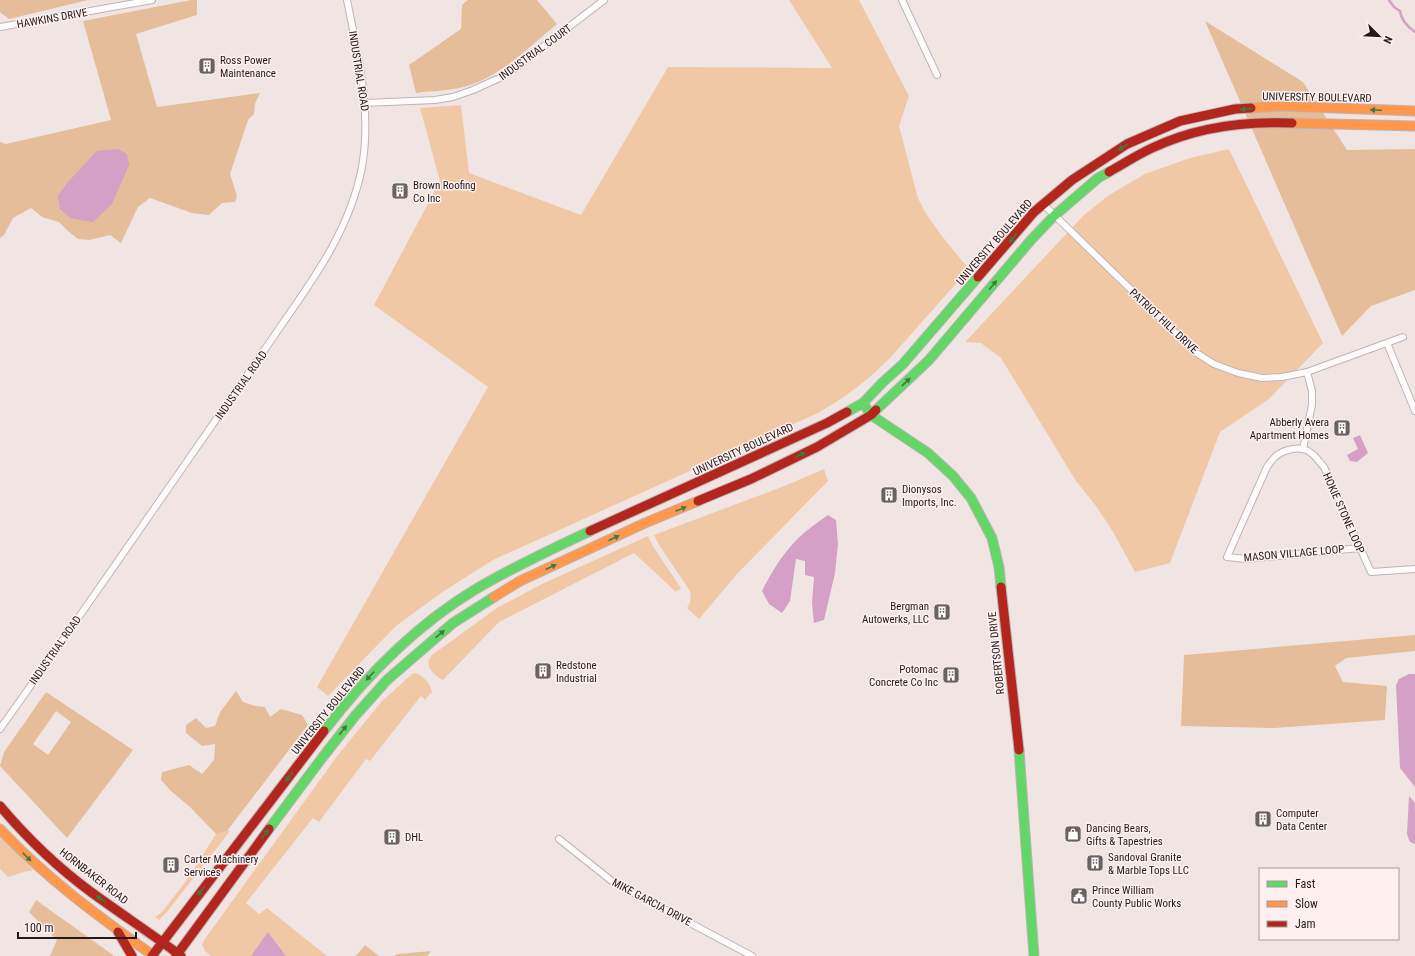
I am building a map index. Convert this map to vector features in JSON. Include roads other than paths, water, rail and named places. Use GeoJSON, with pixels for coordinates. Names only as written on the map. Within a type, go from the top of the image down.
{"type":"FeatureCollection","features":[{"type":"Feature","properties":{"kind":"main road","name":"UNIVERSITY BOULEVARD"},"geometry":{"type":"LineString","coordinates":[[153,956],[336,714],[398,648],[439,614],[476,589],[527,561],[611,521],[758,456],[827,423],[863,403],[903,364],[1034,212],[1072,180],[1127,144],[1180,121],[1235,109],[1279,106],[1415,111]]}},
{"type":"Feature","properties":{"kind":"main road"},"geometry":{"type":"LineString","coordinates":[[178,955],[317,764],[355,716],[387,680],[410,659],[453,623],[520,581],[645,523],[751,479],[818,447],[871,415],[930,360],[1031,240],[1054,216],[1098,178],[1152,148],[1177,138],[1212,128],[1238,124],[1273,122],[1415,126]]}},
{"type":"Feature","properties":{"kind":"main road","name":"ROBERTSON DRIVE"},"geometry":{"type":"LineString","coordinates":[[863,403],[871,415],[928,454],[953,476],[971,498],[992,538],[999,568],[1018,740],[1034,956]]}},
{"type":"Feature","properties":{"kind":"main road","name":"HORNBAKER ROAD"},"geometry":{"type":"LineString","coordinates":[[0,806],[26,835],[68,873],[90,891],[178,955]]}},
{"type":"Feature","properties":{"kind":"main road"},"geometry":{"type":"LineString","coordinates":[[0,829],[29,860],[57,884],[153,956]]}},
{"type":"Feature","properties":{"kind":"main road"},"geometry":{"type":"LineString","coordinates":[[113,926],[132,956]]}},
{"type":"Feature","properties":{"kind":"street","name":"HAWKINS DRIVE"},"geometry":{"type":"LineString","coordinates":[[0,27],[152,0]]}},
{"type":"Feature","properties":{"kind":"street","name":"INDUSTRIAL ROAD"},"geometry":{"type":"LineString","coordinates":[[0,729],[319,271],[342,228],[355,193],[361,168],[366,127],[362,80],[347,0]]}},
{"type":"Feature","properties":{"kind":"street","name":"INDUSTRIAL COURT"},"geometry":{"type":"LineString","coordinates":[[365,103],[435,100],[453,97],[474,90],[490,83],[516,68],[604,0]]}},
{"type":"Feature","properties":{"kind":"street"},"geometry":{"type":"LineString","coordinates":[[902,0],[937,75]]}},
{"type":"Feature","properties":{"kind":"street","name":"PATRIOT HILL DRIVE"},"geometry":{"type":"LineString","coordinates":[[1044,204],[1054,216],[1195,352],[1214,364],[1238,373],[1262,378],[1282,378],[1307,372],[1403,338]]}},
{"type":"Feature","properties":{"kind":"street"},"geometry":{"type":"LineString","coordinates":[[1387,343],[1415,411]]}},
{"type":"Feature","properties":{"kind":"street"},"geometry":{"type":"LineString","coordinates":[[1303,449],[1312,405],[1312,392],[1307,372]]}},
{"type":"Feature","properties":{"kind":"street","name":"MASON VILLAGE LOOP"},"geometry":{"type":"LineString","coordinates":[[1303,449],[1292,449],[1276,456],[1267,467],[1227,557],[1246,559],[1360,548]]}},
{"type":"Feature","properties":{"kind":"street","name":"HOKIE STONE LOOP"},"geometry":{"type":"LineString","coordinates":[[1303,449],[1311,453],[1324,467],[1371,572],[1415,569]]}},
{"type":"Feature","properties":{"kind":"street","name":"MIKE GARCIA DRIVE"},"geometry":{"type":"LineString","coordinates":[[559,839],[613,882],[741,953],[752,956]]}},
{"type":"Feature","properties":{"kind":"waterway"},"geometry":{"type":"LineString","coordinates":[[1389,0],[1394,7],[1400,11],[1405,23],[1415,32]]}},
{"type":"Feature","properties":{"kind":"place","name":"Ross Power Maintenance"},"geometry":{"type":"Point","coordinates":[207,66]}},
{"type":"Feature","properties":{"kind":"place","name":"Brown Roofing Co Inc"},"geometry":{"type":"Point","coordinates":[400,191]}},
{"type":"Feature","properties":{"kind":"place","name":"Abberly Avera Apartment Homes"},"geometry":{"type":"Point","coordinates":[1342,428]}},
{"type":"Feature","properties":{"kind":"place","name":"Dionysos Imports, Inc."},"geometry":{"type":"Point","coordinates":[889,495]}},
{"type":"Feature","properties":{"kind":"place","name":"Bergman Autowerks, LLC"},"geometry":{"type":"Point","coordinates":[942,612]}},
{"type":"Feature","properties":{"kind":"place","name":"Redstone Industrial"},"geometry":{"type":"Point","coordinates":[543,671]}},
{"type":"Feature","properties":{"kind":"place","name":"Potomac Concrete Co Inc"},"geometry":{"type":"Point","coordinates":[951,675]}},
{"type":"Feature","properties":{"kind":"place","name":"Computer Data Center"},"geometry":{"type":"Point","coordinates":[1263,819]}},
{"type":"Feature","properties":{"kind":"place","name":"Dancing Bears, Gifts & Tapestries"},"geometry":{"type":"Point","coordinates":[1073,834]}},
{"type":"Feature","properties":{"kind":"place","name":"DHL"},"geometry":{"type":"Point","coordinates":[392,837]}},
{"type":"Feature","properties":{"kind":"place","name":"Sandoval Granite & Marble Tops LLC"},"geometry":{"type":"Point","coordinates":[1095,863]}},
{"type":"Feature","properties":{"kind":"place","name":"Carter Machinery Services"},"geometry":{"type":"Point","coordinates":[171,865]}},
{"type":"Feature","properties":{"kind":"place","name":"Prince William County Public Works"},"geometry":{"type":"Point","coordinates":[1079,896]}}]}
